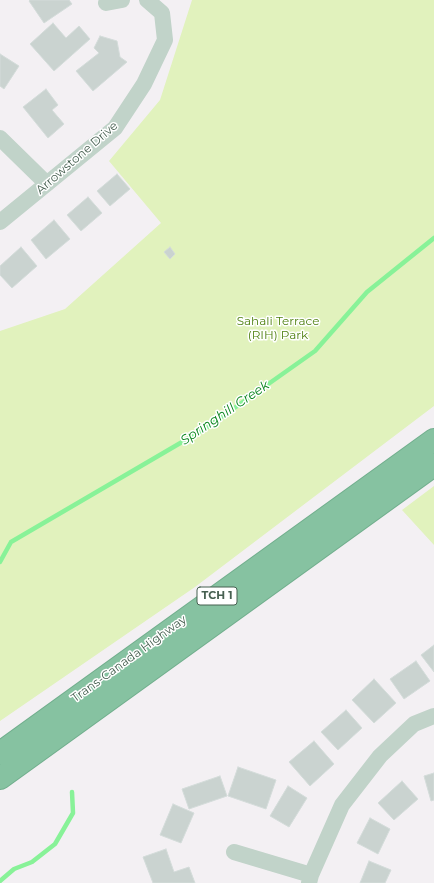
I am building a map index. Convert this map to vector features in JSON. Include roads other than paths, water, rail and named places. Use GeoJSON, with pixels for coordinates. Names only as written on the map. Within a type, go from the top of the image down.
{"type":"FeatureCollection","features":[{"type":"Feature","properties":{"kind":"highway","name":"Trans-Canada Highway"},"geometry":{"type":"LineString","coordinates":[[0,778],[101,693],[434,440]]}},
{"type":"Feature","properties":{"kind":"highway","name":"Trans-Canada Highway"},"geometry":{"type":"LineString","coordinates":[[0,753],[101,693],[434,465]]}},
{"type":"Feature","properties":{"kind":"highway"},"geometry":{"type":"LineString","coordinates":[[0,738],[101,693]]}},
{"type":"Feature","properties":{"kind":"highway"},"geometry":{"type":"LineString","coordinates":[[0,794],[9,788],[101,693]]}},
{"type":"Feature","properties":{"kind":"street"},"geometry":{"type":"LineString","coordinates":[[106,3],[122,0]]}},
{"type":"Feature","properties":{"kind":"street","name":"Arrowstone Drive"},"geometry":{"type":"LineString","coordinates":[[0,222],[115,128],[144,84],[164,40],[162,13],[147,0]]}},
{"type":"Feature","properties":{"kind":"street"},"geometry":{"type":"LineString","coordinates":[[0,138],[47,184]]}},
{"type":"Feature","properties":{"kind":"street"},"geometry":{"type":"LineString","coordinates":[[234,852],[310,879],[342,804],[380,756],[414,724],[434,716]]}},
{"type":"Feature","properties":{"kind":"waterway","name":"Springhill Creek"},"geometry":{"type":"LineString","coordinates":[[0,562],[11,542],[206,428],[315,351],[367,292],[434,238]]}},
{"type":"Feature","properties":{"kind":"waterway","name":"Springhill Creek"},"geometry":{"type":"LineString","coordinates":[[0,881],[14,869],[32,862],[55,844],[73,813],[72,792]]}},
{"type":"Feature","properties":{"kind":"park label","name":"Sahali Terrace (RIH) Park"},"geometry":{"type":"Point","coordinates":[278,328]}}]}
